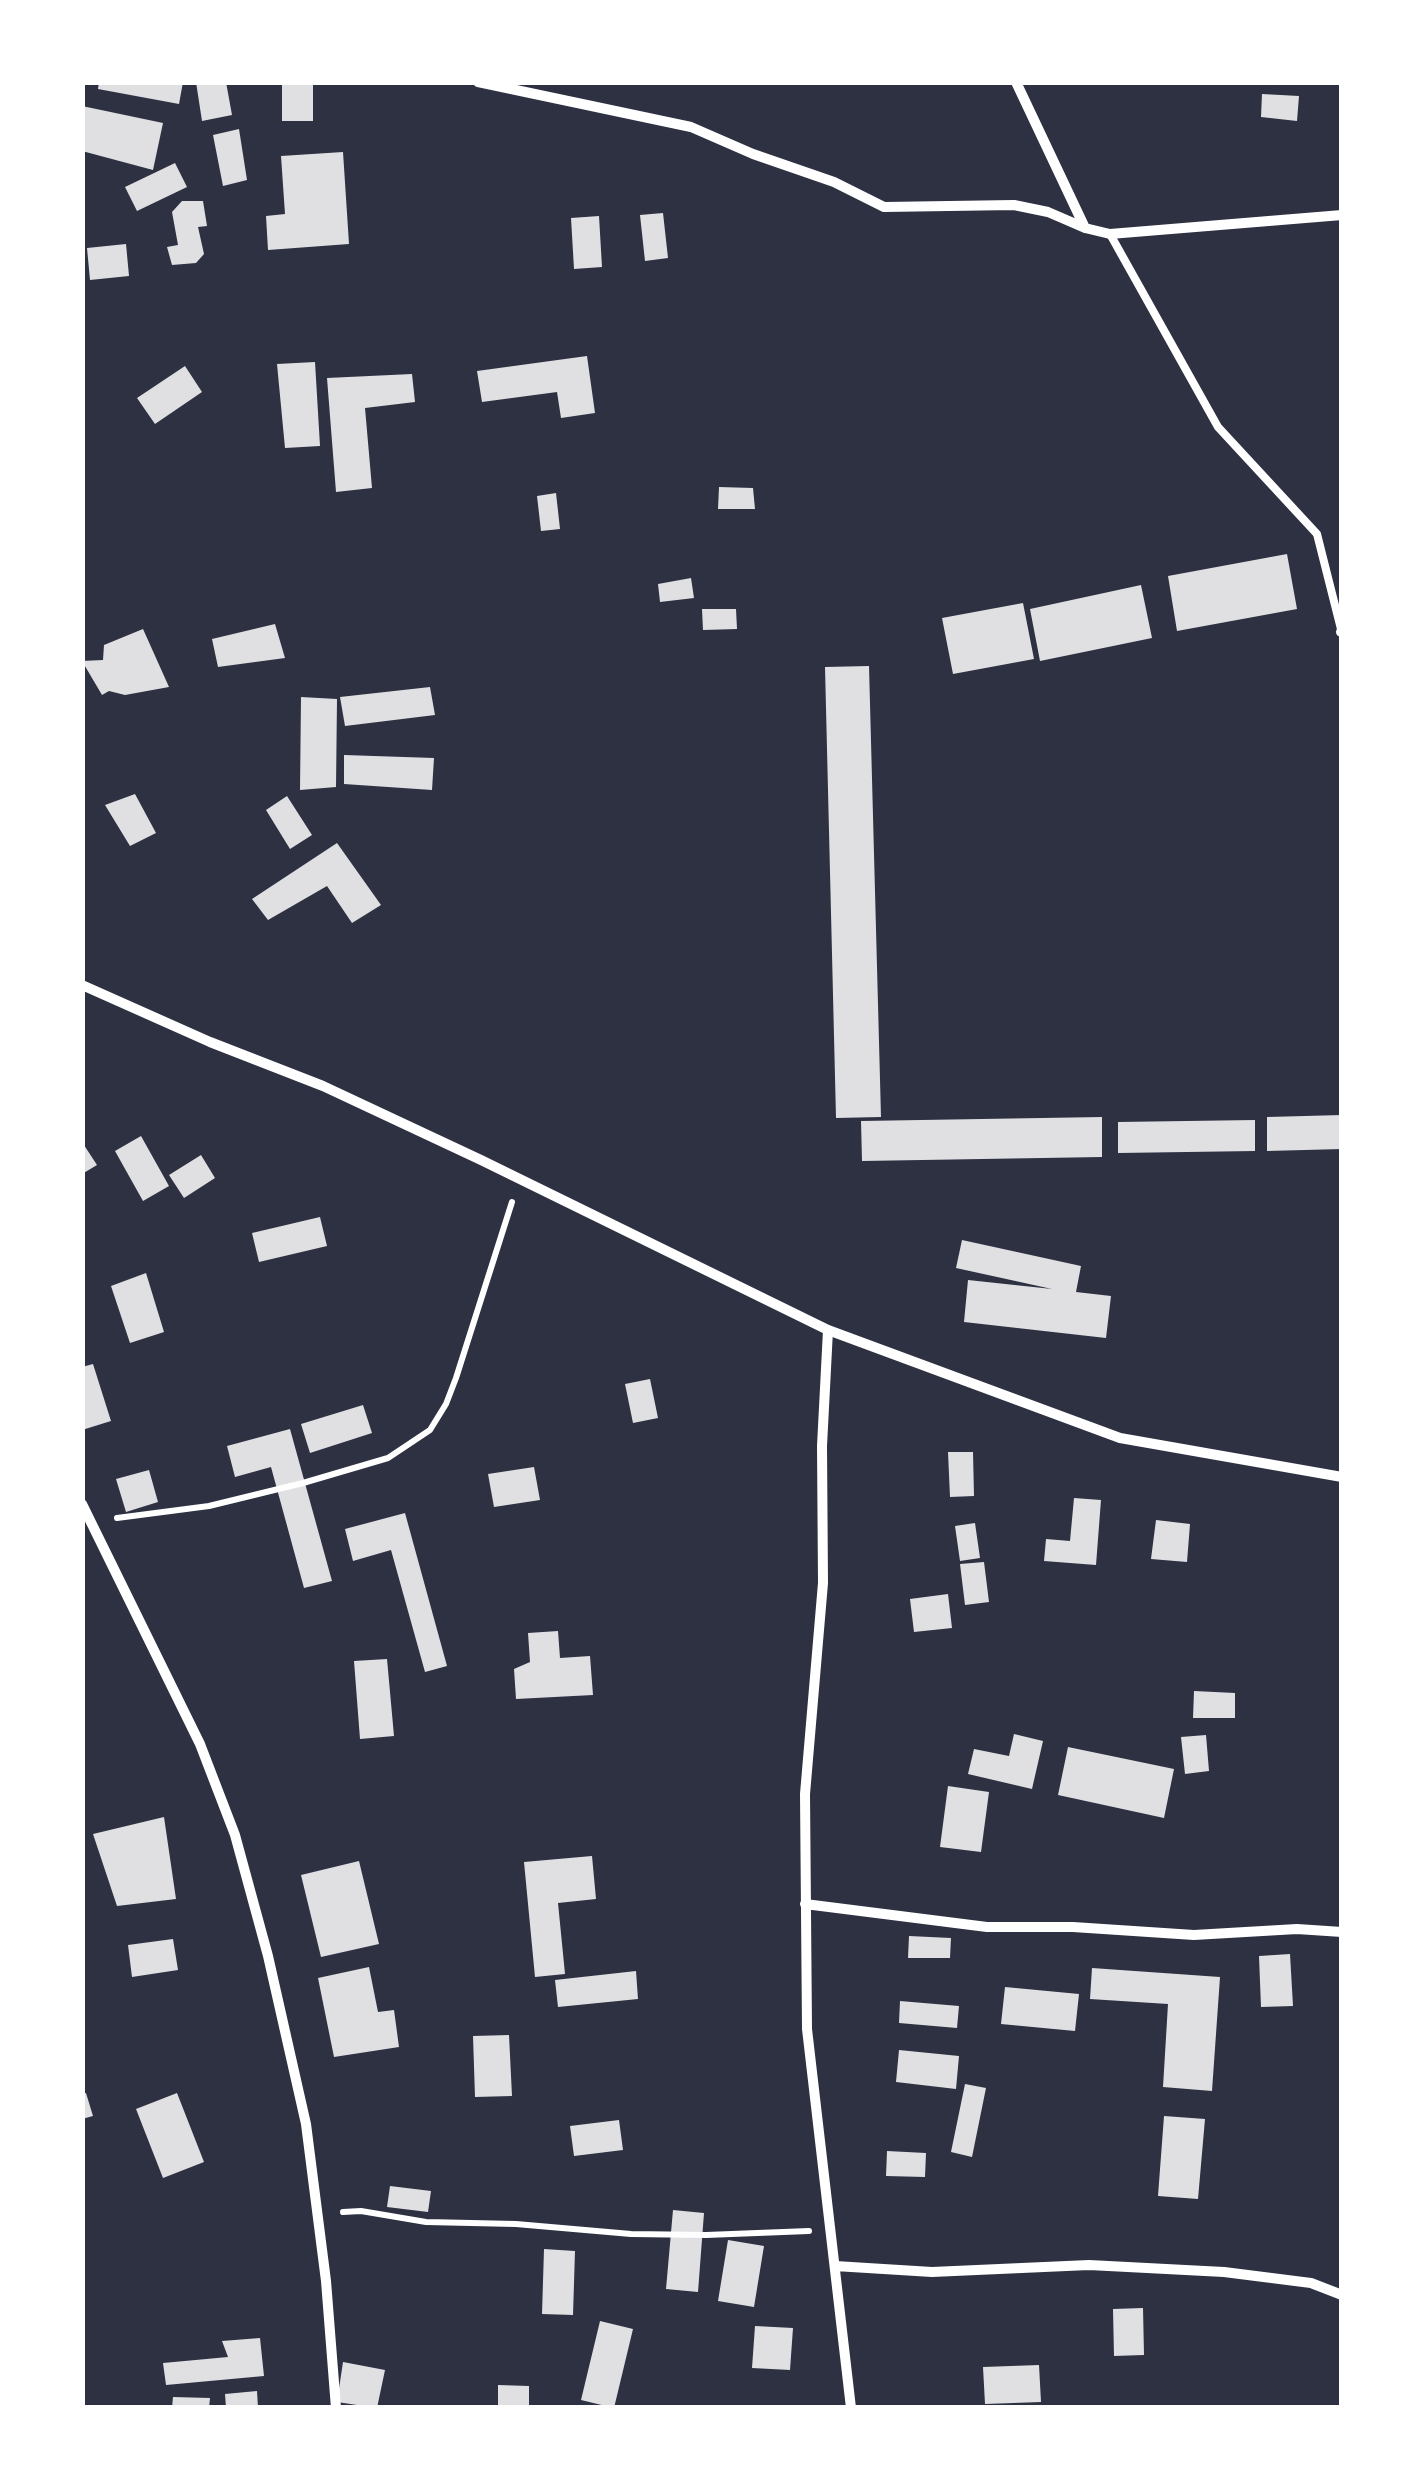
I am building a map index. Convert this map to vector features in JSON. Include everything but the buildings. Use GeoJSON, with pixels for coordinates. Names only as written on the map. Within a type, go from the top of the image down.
{"type":"FeatureCollection","features":[{"type":"Feature","properties":{"kind":"street"},"geometry":{"type":"LineString","coordinates":[[478,82],[692,128],[834,182],[884,206],[1014,206],[1048,212],[1110,234],[1342,215]]}},
{"type":"Feature","properties":{"kind":"street"},"geometry":{"type":"LineString","coordinates":[[1016,82],[1085,228]]}},
{"type":"Feature","properties":{"kind":"street"},"geometry":{"type":"LineString","coordinates":[[82,986],[323,1086],[828,1330],[1120,1438],[1342,1477]]}},
{"type":"Feature","properties":{"kind":"street"},"geometry":{"type":"LineString","coordinates":[[828,1330],[822,1446],[824,1583],[804,1794],[807,2029],[851,2408]]}},
{"type":"Feature","properties":{"kind":"street"},"geometry":{"type":"LineString","coordinates":[[82,1504],[200,1744],[235,1834],[268,1956],[306,2124],[336,2408]]}},
{"type":"Feature","properties":{"kind":"street"},"geometry":{"type":"LineString","coordinates":[[805,1904],[987,1927],[1073,1927],[1194,1935],[1297,1929],[1342,1932]]}},
{"type":"Feature","properties":{"kind":"street"},"geometry":{"type":"LineString","coordinates":[[835,2266],[932,2272],[1088,2265],[1224,2272],[1311,2284],[1342,2294]]}},
{"type":"Feature","properties":{"kind":"lane"},"geometry":{"type":"LineString","coordinates":[[1110,234],[1218,427],[1317,534],[1341,632]]}},
{"type":"Feature","properties":{"kind":"path"},"geometry":{"type":"LineString","coordinates":[[90,1520],[208,1506],[303,1483],[388,1458],[430,1430],[456,1378],[520,1179]]}},
{"type":"Feature","properties":{"kind":"path"},"geometry":{"type":"LineString","coordinates":[[317,2213],[361,2211],[426,2222],[516,2224],[631,2234],[830,2230]]}}]}
